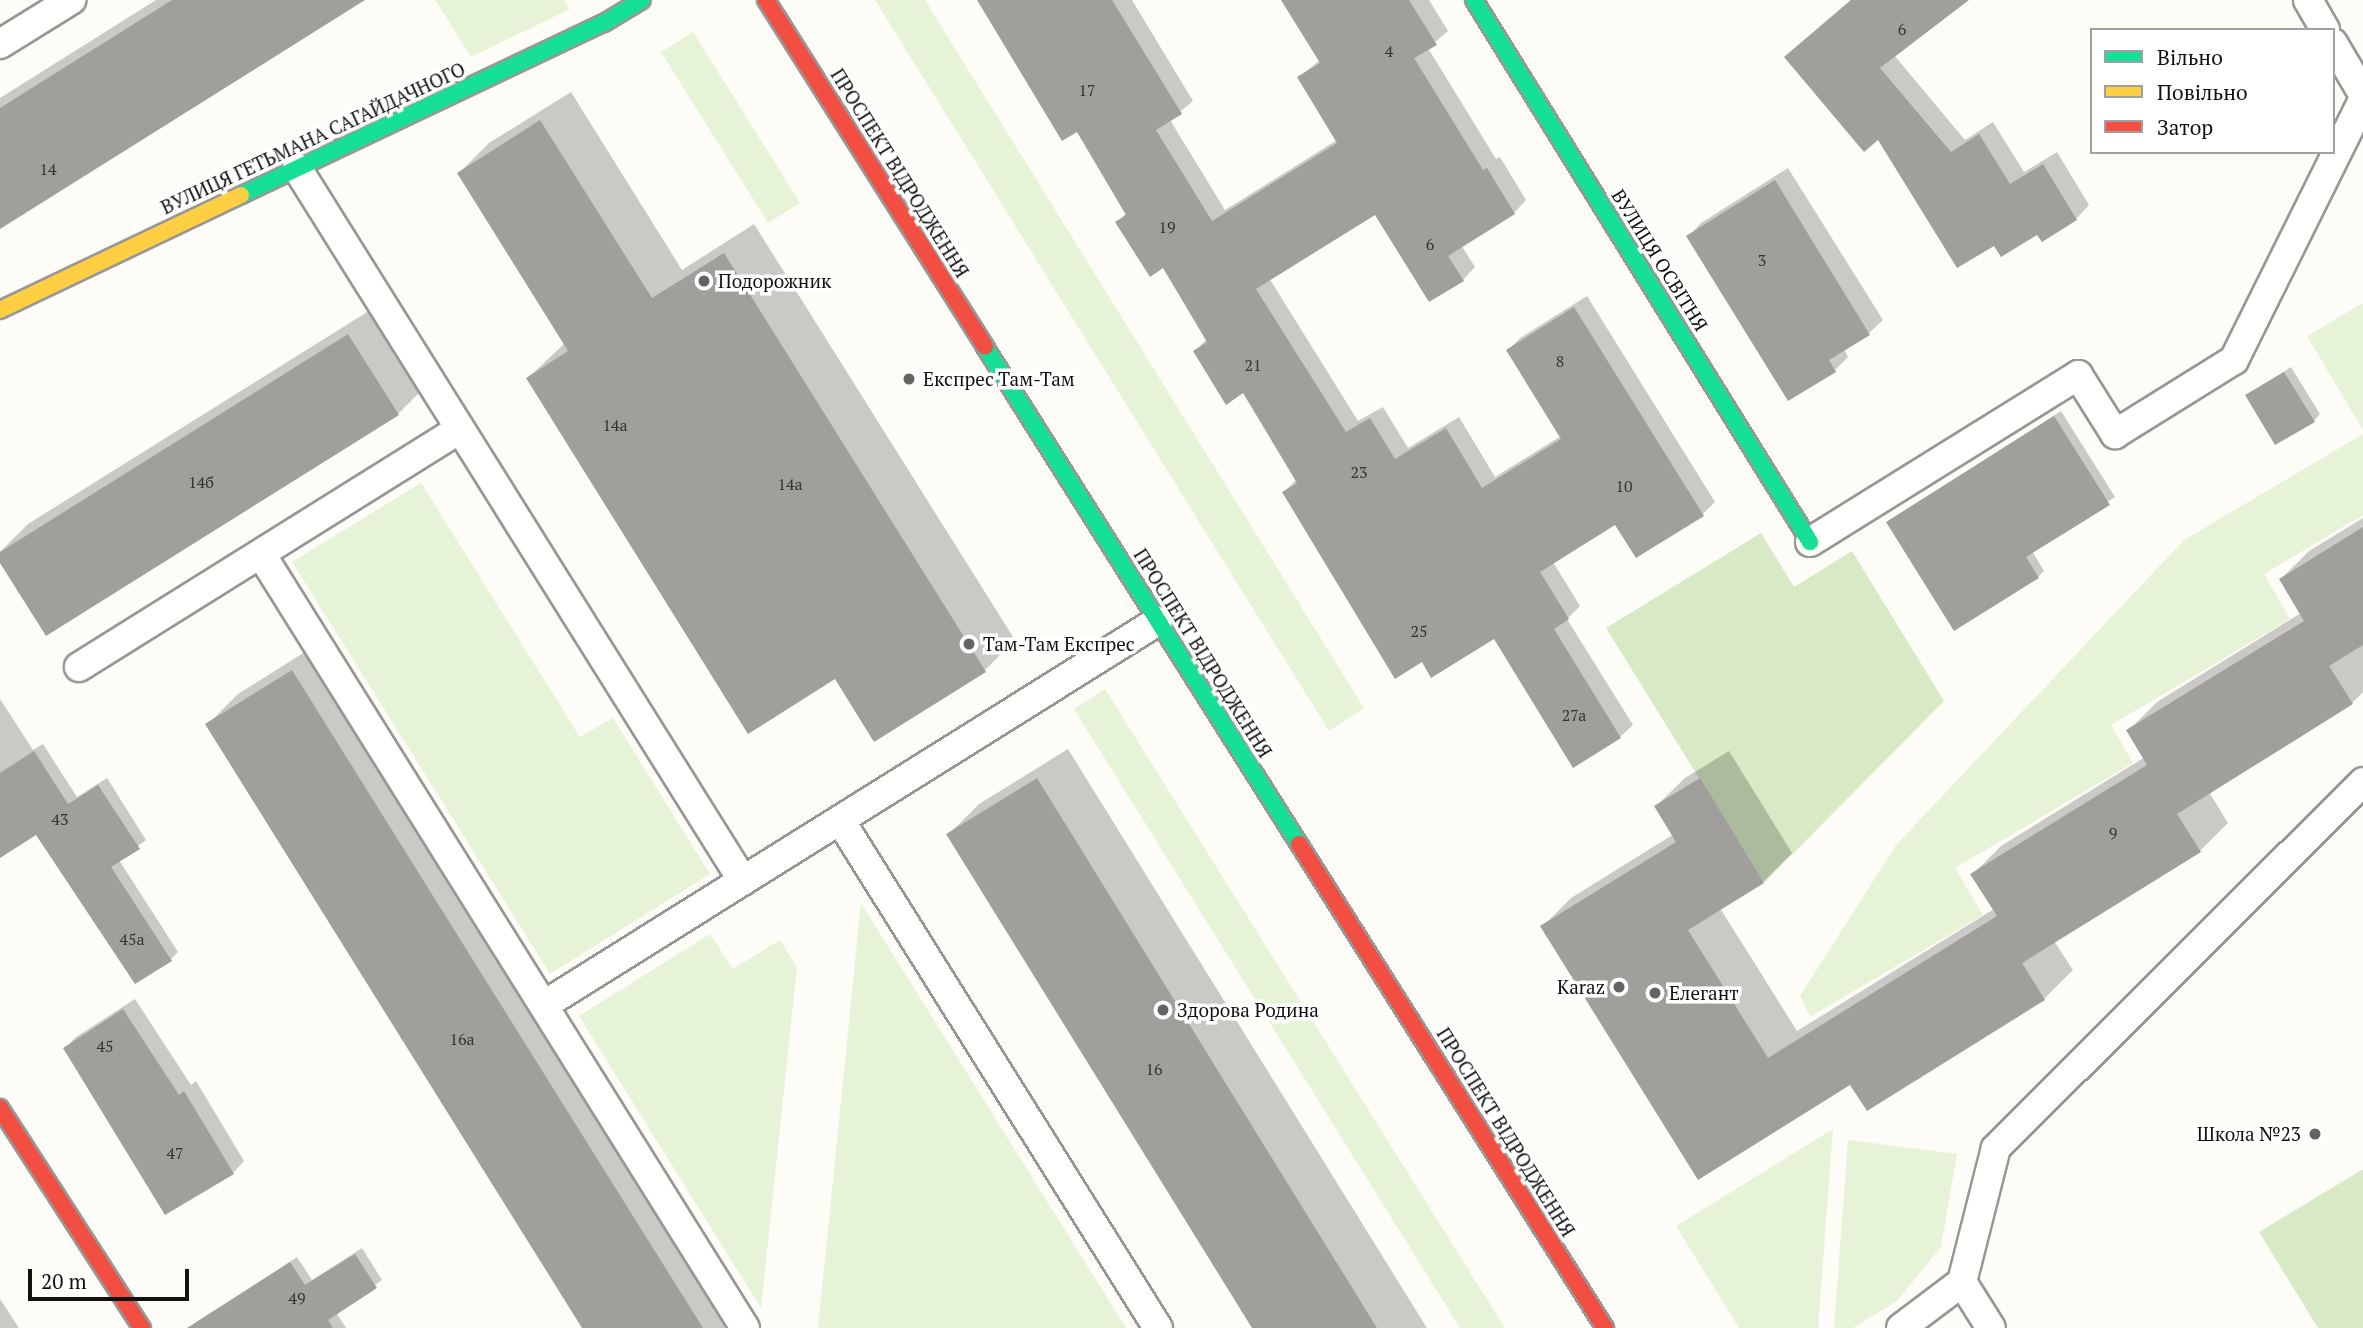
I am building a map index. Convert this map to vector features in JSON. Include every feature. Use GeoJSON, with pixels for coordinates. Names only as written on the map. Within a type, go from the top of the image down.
{"type":"FeatureCollection","features":[{"type":"Feature","properties":{"kind":"street","name":"ВУЛИЦЯ ГЕТЬМАНА САГАЙДАЧНОГО"},"geometry":{"type":"LineString","coordinates":[[0,310],[604,23],[642,0]]}},
{"type":"Feature","properties":{"kind":"street","name":"ПРОСПЕКТ ВІДРОДЖЕННЯ"},"geometry":{"type":"LineString","coordinates":[[766,0],[1605,1328]]}},
{"type":"Feature","properties":{"kind":"street","name":"ВУЛИЦЯ ОСВІТНЯ"},"geometry":{"type":"LineString","coordinates":[[1474,0],[1810,542]]}},
{"type":"Feature","properties":{"kind":"street"},"geometry":{"type":"LineString","coordinates":[[0,1108],[142,1328]]}},
{"type":"Feature","properties":{"kind":"lane"},"geometry":{"type":"LineString","coordinates":[[0,44],[71,0]]}},
{"type":"Feature","properties":{"kind":"lane"},"geometry":{"type":"LineString","coordinates":[[2308,0],[2324,28]]}},
{"type":"Feature","properties":{"kind":"lane"},"geometry":{"type":"LineString","coordinates":[[2335,46],[2363,94]]}},
{"type":"Feature","properties":{"kind":"lane"},"geometry":{"type":"LineString","coordinates":[[1810,542],[2078,375],[2115,434],[2234,360],[2363,100]]}},
{"type":"Feature","properties":{"kind":"lane"},"geometry":{"type":"LineString","coordinates":[[297,168],[743,881]]}},
{"type":"Feature","properties":{"kind":"lane"},"geometry":{"type":"LineString","coordinates":[[79,667],[460,429]]}},
{"type":"Feature","properties":{"kind":"lane"},"geometry":{"type":"LineString","coordinates":[[261,554],[745,1328]]}},
{"type":"Feature","properties":{"kind":"lane"},"geometry":{"type":"LineString","coordinates":[[544,1005],[1158,621]]}},
{"type":"Feature","properties":{"kind":"lane"},"geometry":{"type":"LineString","coordinates":[[1900,1328],[1962,1282],[1996,1147],[2363,782]]}},
{"type":"Feature","properties":{"kind":"lane"},"geometry":{"type":"LineString","coordinates":[[840,820],[1158,1328]]}},
{"type":"Feature","properties":{"kind":"lane"},"geometry":{"type":"LineString","coordinates":[[1962,1282],[1991,1328]]}},
{"type":"Feature","properties":{"kind":"green space"},"geometry":{"type":"Polygon","coordinates":[[[435,0],[564,0],[570,9],[471,57],[435,0]]]}},
{"type":"Feature","properties":{"kind":"green space"},"geometry":{"type":"Polygon","coordinates":[[[875,0],[925,0],[1364,708],[1329,731],[875,0]]]}},
{"type":"Feature","properties":{"kind":"green space"},"geometry":{"type":"Polygon","coordinates":[[[693,32],[800,203],[768,223],[661,52],[693,32]]]}},
{"type":"Feature","properties":{"kind":"green space"},"geometry":{"type":"Polygon","coordinates":[[[2363,303],[2363,430],[2307,336],[2363,303]]]}},
{"type":"Feature","properties":{"kind":"green space"},"geometry":{"type":"Polygon","coordinates":[[[2363,434],[2363,515],[2264,574],[2290,619],[2111,725],[2133,763],[1955,868],[1983,915],[1810,1017],[1800,996],[1896,845],[2184,540],[2363,434]]]}},
{"type":"Feature","properties":{"kind":"green space"},"geometry":{"type":"Polygon","coordinates":[[[421,483],[580,737],[613,718],[710,874],[550,974],[292,562],[421,483]]]}},
{"type":"Feature","properties":{"kind":"green space"},"geometry":{"type":"Polygon","coordinates":[[[1761,533],[1794,587],[1852,551],[1944,701],[1764,883],[1606,628],[1761,533]]]}},
{"type":"Feature","properties":{"kind":"green space"},"geometry":{"type":"Polygon","coordinates":[[[1105,689],[1505,1328],[1460,1328],[1074,709],[1105,689]]]}},
{"type":"Feature","properties":{"kind":"green space"},"geometry":{"type":"Polygon","coordinates":[[[861,903],[1126,1328],[818,1328],[861,903]]]}},
{"type":"Feature","properties":{"kind":"green space"},"geometry":{"type":"Polygon","coordinates":[[[710,934],[733,969],[780,940],[797,967],[761,1308],[579,1016],[710,934]]]}},
{"type":"Feature","properties":{"kind":"green space"},"geometry":{"type":"Polygon","coordinates":[[[1833,1129],[1818,1328],[1739,1328],[1676,1226],[1833,1129]]]}},
{"type":"Feature","properties":{"kind":"green space"},"geometry":{"type":"Polygon","coordinates":[[[1848,1140],[1957,1154],[1941,1247],[1897,1301],[1853,1328],[1834,1328],[1848,1140]]]}},
{"type":"Feature","properties":{"kind":"green space"},"geometry":{"type":"Polygon","coordinates":[[[2363,1169],[2363,1328],[2318,1328],[2259,1232],[2363,1169]]]}},
{"type":"Feature","properties":{"kind":"building"},"geometry":{"type":"Polygon","coordinates":[[[172,0],[365,0],[0,229],[0,108],[172,0]]]}},
{"type":"Feature","properties":{"kind":"building"},"geometry":{"type":"Polygon","coordinates":[[[977,0],[1112,0],[1182,114],[1156,130],[1212,221],[1337,143],[1297,77],[1320,63],[1281,0],[1409,0],[1437,45],[1414,58],[1483,170],[1487,168],[1515,214],[1448,256],[1464,281],[1429,302],[1375,215],[1256,289],[1346,432],[1370,418],[1395,459],[1446,428],[1482,488],[1561,439],[1506,350],[1574,307],[1704,516],[1636,558],[1615,525],[1540,572],[1569,619],[1554,629],[1621,738],[1573,768],[1494,639],[1431,678],[1422,662],[1395,679],[1282,492],[1297,483],[1243,393],[1226,405],[1193,351],[1207,342],[1163,268],[1150,277],[1115,222],[1126,215],[1077,132],[1062,141],[977,0]]]}},
{"type":"Feature","properties":{"kind":"building"},"geometry":{"type":"Polygon","coordinates":[[[1851,0],[1969,0],[1880,68],[1951,152],[1979,134],[2010,184],[2043,164],[2077,220],[2042,242],[2037,235],[2001,257],[1994,246],[1957,268],[1878,140],[1864,152],[1784,57],[1851,0]]]}},
{"type":"Feature","properties":{"kind":"building"},"geometry":{"type":"Polygon","coordinates":[[[540,120],[652,298],[724,253],[986,672],[874,742],[835,679],[748,734],[526,378],[568,351],[457,173],[540,120]]]}},
{"type":"Feature","properties":{"kind":"building"},"geometry":{"type":"Polygon","coordinates":[[[1775,180],[1870,335],[1829,360],[1836,372],[1788,401],[1686,236],[1775,180]]]}},
{"type":"Feature","properties":{"kind":"building"},"geometry":{"type":"Polygon","coordinates":[[[348,334],[399,415],[46,636],[0,563],[0,552],[348,334]]]}},
{"type":"Feature","properties":{"kind":"building"},"geometry":{"type":"Polygon","coordinates":[[[2284,372],[2315,422],[2275,445],[2245,395],[2284,372]]]}},
{"type":"Feature","properties":{"kind":"building"},"geometry":{"type":"Polygon","coordinates":[[[2054,416],[2110,505],[2026,557],[2039,578],[1954,631],[1886,522],[2054,416]]]}},
{"type":"Feature","properties":{"kind":"building"},"geometry":{"type":"Polygon","coordinates":[[[2363,527],[2363,645],[2329,666],[2353,704],[2177,814],[2201,852],[2022,963],[2045,1000],[1867,1111],[1850,1085],[1698,1180],[1540,926],[1676,842],[1654,806],[1700,778],[1764,883],[1688,930],[1768,1058],[1997,916],[1970,874],[2147,765],[2126,730],[2304,621],[2279,579],[2363,527]]]}},
{"type":"Feature","properties":{"kind":"building"},"geometry":{"type":"Polygon","coordinates":[[[292,670],[703,1328],[582,1328],[205,724],[292,670]]]}},
{"type":"Feature","properties":{"kind":"building"},"geometry":{"type":"Polygon","coordinates":[[[34,751],[68,804],[98,785],[140,849],[111,867],[172,961],[135,984],[36,835],[0,858],[0,773],[34,751]]]}},
{"type":"Feature","properties":{"kind":"building"},"geometry":{"type":"Polygon","coordinates":[[[1037,778],[1377,1328],[1252,1328],[946,834],[1037,778]]]}},
{"type":"Feature","properties":{"kind":"building"},"geometry":{"type":"Polygon","coordinates":[[[123,1009],[179,1095],[184,1091],[234,1174],[165,1215],[63,1048],[123,1009]]]}},
{"type":"Feature","properties":{"kind":"building"},"geometry":{"type":"Polygon","coordinates":[[[355,1254],[377,1288],[328,1320],[333,1328],[187,1328],[290,1262],[305,1285],[355,1254]]]}},
{"type":"Feature","properties":{"kind":"traffic: fast"},"geometry":{"type":"LineString","coordinates":[[241,195],[604,23],[642,0]]}},
{"type":"Feature","properties":{"kind":"traffic: fast"},"geometry":{"type":"LineString","coordinates":[[1474,0],[1810,542]]}},
{"type":"Feature","properties":{"kind":"traffic: fast"},"geometry":{"type":"LineString","coordinates":[[985,347],[1299,844]]}},
{"type":"Feature","properties":{"kind":"traffic: slow"},"geometry":{"type":"LineString","coordinates":[[0,310],[241,195]]}},
{"type":"Feature","properties":{"kind":"traffic: jam"},"geometry":{"type":"LineString","coordinates":[[766,0],[985,347]]}},
{"type":"Feature","properties":{"kind":"traffic: jam"},"geometry":{"type":"LineString","coordinates":[[1299,844],[1605,1328]]}},
{"type":"Feature","properties":{"kind":"traffic: jam"},"geometry":{"type":"LineString","coordinates":[[0,1108],[142,1328]]}},
{"type":"Feature","properties":{"kind":"place","name":"Подорожник"},"geometry":{"type":"Point","coordinates":[704,281]}},
{"type":"Feature","properties":{"kind":"place","name":"Експрес Там-Там"},"geometry":{"type":"Point","coordinates":[909,379]}},
{"type":"Feature","properties":{"kind":"place","name":"Там-Там Експрес"},"geometry":{"type":"Point","coordinates":[969,644]}},
{"type":"Feature","properties":{"kind":"place","name":"Karaz"},"geometry":{"type":"Point","coordinates":[1619,987]}},
{"type":"Feature","properties":{"kind":"place","name":"Елегант"},"geometry":{"type":"Point","coordinates":[1655,993]}},
{"type":"Feature","properties":{"kind":"place","name":"Здорова Родина"},"geometry":{"type":"Point","coordinates":[1163,1010]}},
{"type":"Feature","properties":{"kind":"place","name":"Школа №23"},"geometry":{"type":"Point","coordinates":[2315,1134]}}]}
